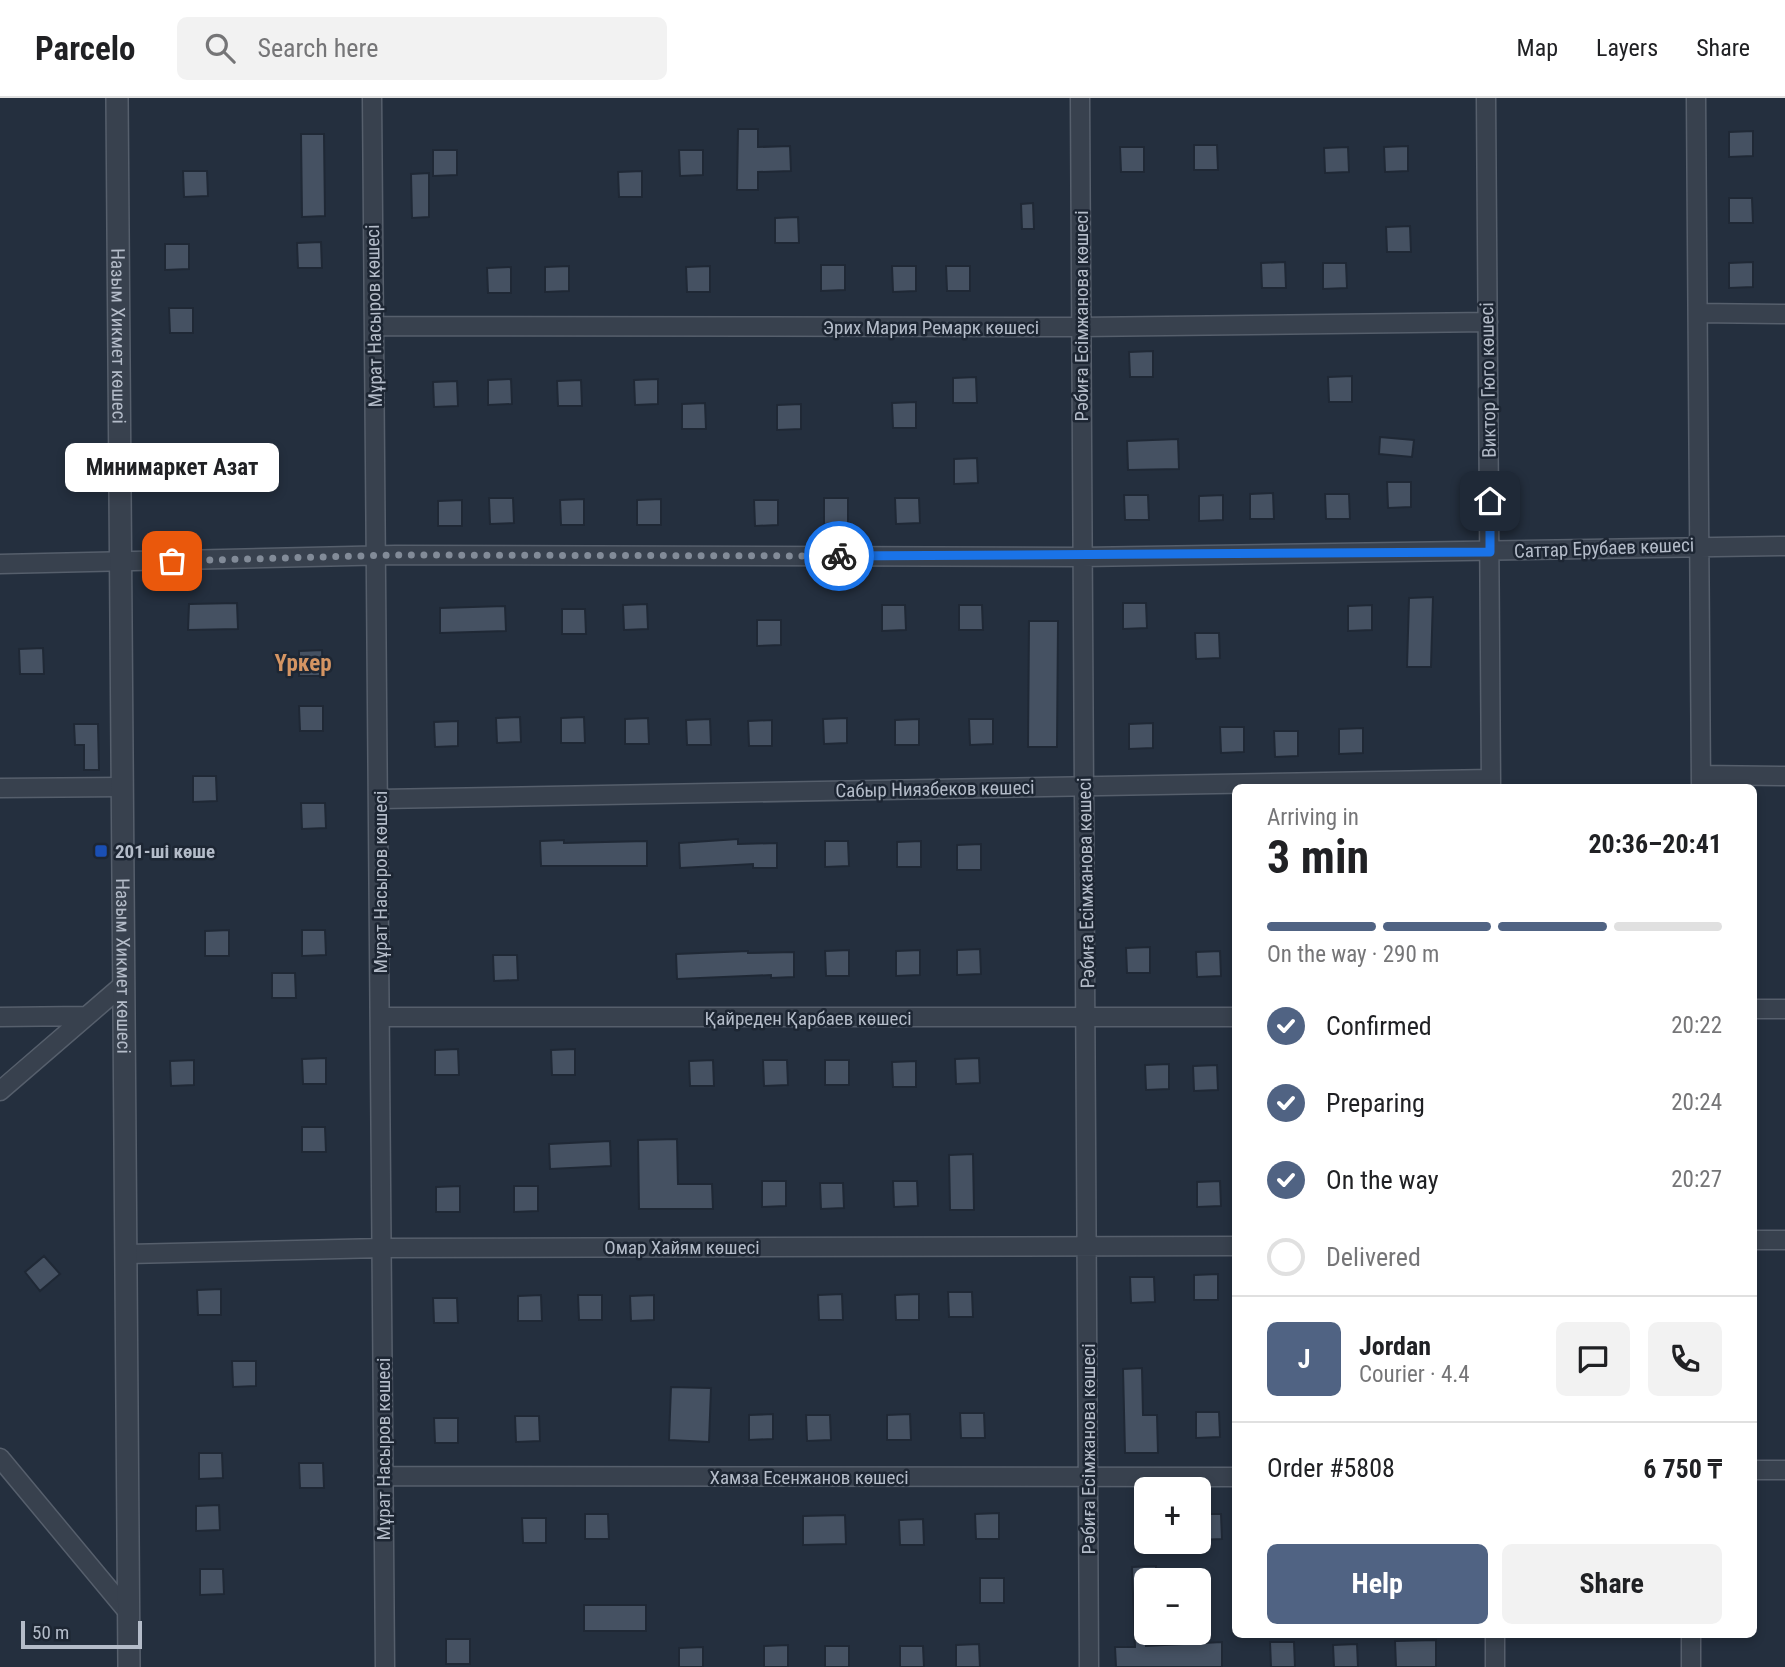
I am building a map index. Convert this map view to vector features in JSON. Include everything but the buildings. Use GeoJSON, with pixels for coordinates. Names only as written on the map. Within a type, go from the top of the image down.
{"type":"FeatureCollection","features":[{"type":"Feature","properties":{"kind":"street","name":"Назым Хикмет көшесі"},"geometry":{"type":"LineString","coordinates":[[117,98],[128,1254],[129,1667]]}},
{"type":"Feature","properties":{"kind":"street","name":"Мұрат Насыров көшесі"},"geometry":{"type":"LineString","coordinates":[[372,98],[380,799],[385,1667]]}},
{"type":"Feature","properties":{"kind":"street","name":"Рәбиға Есімжанова көшесі"},"geometry":{"type":"LineString","coordinates":[[1080,98],[1088,1019],[1089,1667]]}},
{"type":"Feature","properties":{"kind":"street","name":"Виктор Гюго көшесі"},"geometry":{"type":"LineString","coordinates":[[1486,98],[1491,783]]}},
{"type":"Feature","properties":{"kind":"street"},"geometry":{"type":"LineString","coordinates":[[1696,98],[1701,781],[1785,776]]}},
{"type":"Feature","properties":{"kind":"street"},"geometry":{"type":"LineString","coordinates":[[1698,313],[1785,314]]}},
{"type":"Feature","properties":{"kind":"street","name":"Эрих Мария Ремарк көшесі"},"geometry":{"type":"LineString","coordinates":[[374,326],[1081,327],[1488,322]]}},
{"type":"Feature","properties":{"kind":"street","name":"Саттар Ерубаев көшесі"},"geometry":{"type":"LineString","coordinates":[[0,564],[376,556],[1082,556],[1490,552],[1701,545],[1785,546]]}},
{"type":"Feature","properties":{"kind":"street","name":"Сабыр Ниязбеков көшесі"},"geometry":{"type":"LineString","coordinates":[[1355,784],[1491,783]]}},
{"type":"Feature","properties":{"kind":"street","name":"Сабыр Ниязбеков көшесі"},"geometry":{"type":"LineString","coordinates":[[380,799],[1232,785]]}},
{"type":"Feature","properties":{"kind":"street"},"geometry":{"type":"LineString","coordinates":[[0,788],[122,787]]}},
{"type":"Feature","properties":{"kind":"street"},"geometry":{"type":"LineString","coordinates":[[0,1091],[124,984]]}},
{"type":"Feature","properties":{"kind":"street"},"geometry":{"type":"LineString","coordinates":[[1757,1009],[1785,1009]]}},
{"type":"Feature","properties":{"kind":"street"},"geometry":{"type":"LineString","coordinates":[[0,1017],[85,1016]]}},
{"type":"Feature","properties":{"kind":"street","name":"Қайреден Қарбаев көшесі"},"geometry":{"type":"LineString","coordinates":[[381,1017],[1232,1017]]}},
{"type":"Feature","properties":{"kind":"street"},"geometry":{"type":"LineString","coordinates":[[1757,1240],[1785,1240]]}},
{"type":"Feature","properties":{"kind":"street","name":"Омар Хайям көшесі"},"geometry":{"type":"LineString","coordinates":[[128,1254],[382,1248],[1232,1246]]}},
{"type":"Feature","properties":{"kind":"street"},"geometry":{"type":"LineString","coordinates":[[0,1458],[128,1612]]}},
{"type":"Feature","properties":{"kind":"street"},"geometry":{"type":"LineString","coordinates":[[1757,1470],[1785,1470]]}},
{"type":"Feature","properties":{"kind":"street","name":"Хамза Есенжанов көшесі"},"geometry":{"type":"LineString","coordinates":[[383,1476],[1232,1477]]}},
{"type":"Feature","properties":{"kind":"street"},"geometry":{"type":"LineString","coordinates":[[1495,1638],[1495,1667]]}},
{"type":"Feature","properties":{"kind":"street"},"geometry":{"type":"LineString","coordinates":[[1691,1638],[1691,1667]]}},
{"type":"Feature","properties":{"kind":"way so far"},"geometry":{"type":"LineString","coordinates":[[172,561],[395,555],[839,556]]}},
{"type":"Feature","properties":{"kind":"place","name":"Минимаркет Азат"},"geometry":{"type":"Point","coordinates":[172,561]}},
{"type":"Feature","properties":{"kind":"place","name":"201-ші көше"},"geometry":{"type":"Point","coordinates":[101,851]}},
{"type":"Feature","properties":{"kind":"district","name":"Үркер"},"geometry":{"type":"Point","coordinates":[303,663]}},
{"type":"Feature","properties":{"kind":"route"},"geometry":{"type":"LineString","coordinates":[[839,556],[1490,552],[1490,501]]}}]}
